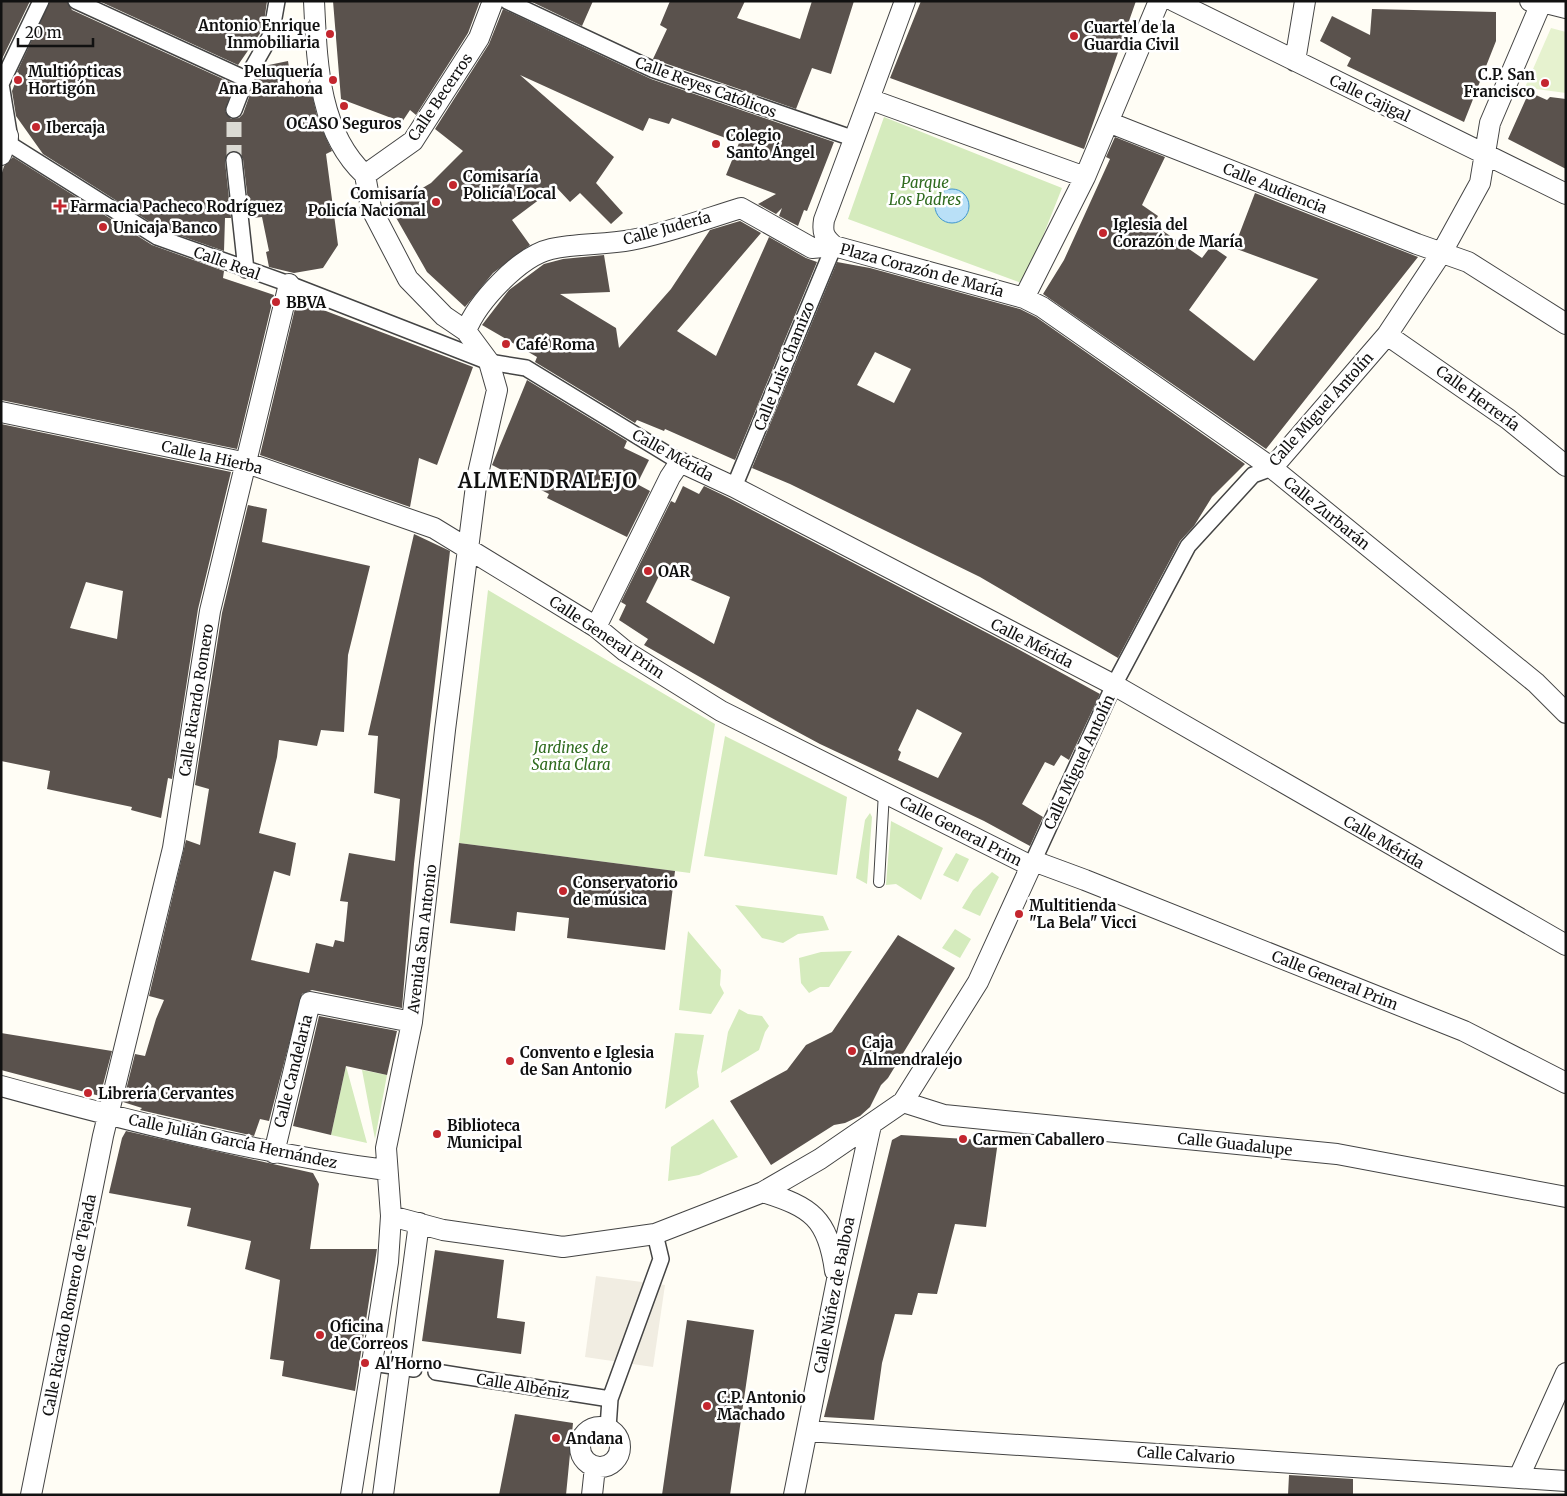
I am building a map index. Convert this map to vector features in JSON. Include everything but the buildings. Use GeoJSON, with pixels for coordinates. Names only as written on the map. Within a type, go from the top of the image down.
{"type":"FeatureCollection","features":[{"type":"Feature","properties":{"kind":"street"},"geometry":{"type":"LineString","coordinates":[[1,155],[8,136],[1,84],[41,1]]}},
{"type":"Feature","properties":{"kind":"street"},"geometry":{"type":"LineString","coordinates":[[76,1],[246,79]]}},
{"type":"Feature","properties":{"kind":"street"},"geometry":{"type":"LineString","coordinates":[[234,110],[246,79],[271,35],[277,1]]}},
{"type":"Feature","properties":{"kind":"street"},"geometry":{"type":"LineString","coordinates":[[314,1],[317,55],[323,96],[333,129],[350,161],[365,175],[371,208],[408,279],[444,316],[466,331],[489,362]]}},
{"type":"Feature","properties":{"kind":"street","name":"Calle Becerros"},"geometry":{"type":"LineString","coordinates":[[365,175],[412,141],[479,38],[493,1]]}},
{"type":"Feature","properties":{"kind":"street","name":"Calle Reyes Católicos"},"geometry":{"type":"LineString","coordinates":[[507,1],[654,70],[855,139]]}},
{"type":"Feature","properties":{"kind":"street","name":"Plaza Corazón de María"},"geometry":{"type":"LineString","coordinates":[[905,1],[824,220],[824,238],[834,246],[1024,298],[1085,177],[1159,1]]}},
{"type":"Feature","properties":{"kind":"street","name":"Calle Cajigal"},"geometry":{"type":"LineString","coordinates":[[1174,1],[1566,194]]}},
{"type":"Feature","properties":{"kind":"street"},"geometry":{"type":"LineString","coordinates":[[1295,61],[1306,1]]}},
{"type":"Feature","properties":{"kind":"street"},"geometry":{"type":"LineString","coordinates":[[1530,1],[1542,1],[1566,8]]}},
{"type":"Feature","properties":{"kind":"street","name":"Calle Miguel Antolín"},"geometry":{"type":"LineString","coordinates":[[419,1223],[443,1230],[563,1247],[655,1234],[763,1192],[820,1159],[902,1102],[978,982],[1114,685],[1188,546],[1254,475],[1272,468],[1387,335],[1442,252],[1480,183],[1490,123],[1542,1]]}},
{"type":"Feature","properties":{"kind":"street"},"geometry":{"type":"LineString","coordinates":[[869,99],[1085,177]]}},
{"type":"Feature","properties":{"kind":"street","name":"Calle Audiencia"},"geometry":{"type":"LineString","coordinates":[[1108,122],[1468,262],[1566,324]]}},
{"type":"Feature","properties":{"kind":"street","name":"Calle Real"},"geometry":{"type":"LineString","coordinates":[[8,136],[11,145],[157,237],[289,284],[489,362]]}},
{"type":"Feature","properties":{"kind":"street"},"geometry":{"type":"LineString","coordinates":[[234,160],[246,270]]}},
{"type":"Feature","properties":{"kind":"street","name":"Calle Judería"},"geometry":{"type":"LineString","coordinates":[[466,331],[472,316],[511,272],[533,257],[551,249],[632,240],[741,208],[812,248],[834,246]]}},
{"type":"Feature","properties":{"kind":"street","name":"Calle Luis Chamizo"},"geometry":{"type":"LineString","coordinates":[[734,487],[834,246]]}},
{"type":"Feature","properties":{"kind":"street","name":"Calle Ricardo Romero"},"geometry":{"type":"LineString","coordinates":[[108,1116],[173,848],[210,611],[289,284]]}},
{"type":"Feature","properties":{"kind":"street","name":"Calle Zurbarán"},"geometry":{"type":"LineString","coordinates":[[1024,298],[1042,307],[1272,468],[1536,683],[1566,713]]}},
{"type":"Feature","properties":{"kind":"street","name":"Calle Herrería"},"geometry":{"type":"LineString","coordinates":[[1387,335],[1508,419],[1566,466]]}},
{"type":"Feature","properties":{"kind":"street","name":"Calle Mérida"},"geometry":{"type":"LineString","coordinates":[[489,362],[526,368],[680,462],[734,487],[1114,685],[1566,944]]}},
{"type":"Feature","properties":{"kind":"street","name":"Avenida San Antonio"},"geometry":{"type":"LineString","coordinates":[[351,1495],[388,1262],[390,1216],[386,1148],[412,1022],[447,711],[477,478],[497,390],[489,362]]}},
{"type":"Feature","properties":{"kind":"street","name":"Calle la Hierba"},"geometry":{"type":"LineString","coordinates":[[1,412],[247,463],[434,528],[469,551]]}},
{"type":"Feature","properties":{"kind":"street"},"geometry":{"type":"LineString","coordinates":[[596,627],[670,477],[680,462]]}},
{"type":"Feature","properties":{"kind":"street","name":"Calle General Prim"},"geometry":{"type":"LineString","coordinates":[[469,551],[596,627],[625,651],[721,711],[1030,866],[1039,863],[1085,880],[1455,1028],[1566,1083]]}},
{"type":"Feature","properties":{"kind":"street","name":"Calle Candelaria"},"geometry":{"type":"LineString","coordinates":[[274,1153],[310,1002],[412,1022]]}},
{"type":"Feature","properties":{"kind":"street","name":"Calle Julián García Hernández"},"geometry":{"type":"LineString","coordinates":[[1,1086],[108,1116],[274,1153],[386,1170]]}},
{"type":"Feature","properties":{"kind":"street","name":"Calle Guadalupe"},"geometry":{"type":"LineString","coordinates":[[902,1102],[944,1115],[1337,1154],[1566,1197]]}},
{"type":"Feature","properties":{"kind":"street","name":"Calle Ricardo Romero de Tejada"},"geometry":{"type":"LineString","coordinates":[[31,1495],[108,1116]]}},
{"type":"Feature","properties":{"kind":"street","name":"Calle Núñez de Balboa"},"geometry":{"type":"LineString","coordinates":[[794,1495],[837,1280],[871,1125]]}},
{"type":"Feature","properties":{"kind":"street"},"geometry":{"type":"LineString","coordinates":[[763,1192],[792,1201],[813,1214],[826,1233],[832,1251],[837,1280]]}},
{"type":"Feature","properties":{"kind":"street"},"geometry":{"type":"LineString","coordinates":[[383,1495],[406,1368],[419,1223],[390,1216]]}},
{"type":"Feature","properties":{"kind":"street"},"geometry":{"type":"LineString","coordinates":[[608,1428],[610,1399],[661,1259],[655,1234]]}},
{"type":"Feature","properties":{"kind":"street"},"geometry":{"type":"LineString","coordinates":[[372,1363],[406,1368]]}},
{"type":"Feature","properties":{"kind":"street","name":"Calle Albéniz"},"geometry":{"type":"LineString","coordinates":[[436,1372],[610,1399]]}},
{"type":"Feature","properties":{"kind":"street"},"geometry":{"type":"LineString","coordinates":[[1519,1477],[1566,1373]]}},
{"type":"Feature","properties":{"kind":"street"},"geometry":{"type":"LineString","coordinates":[[593,1427],[608,1428],[619,1439],[620,1454],[610,1465],[595,1467],[588,1464],[582,1457],[581,1440],[586,1432],[593,1427]]}},
{"type":"Feature","properties":{"kind":"street","name":"Calle Calvario"},"geometry":{"type":"LineString","coordinates":[[807,1431],[1566,1481]]}},
{"type":"Feature","properties":{"kind":"street"},"geometry":{"type":"LineString","coordinates":[[592,1495],[595,1467]]}},
{"type":"Feature","properties":{"kind":"lane"},"geometry":{"type":"LineString","coordinates":[[879,882],[884,792]]}},
{"type":"Feature","properties":{"kind":"green space"},"geometry":{"type":"Polygon","coordinates":[[[1551,28],[1566,32],[1566,93],[1536,89],[1529,92],[1526,85],[1551,28]]]}},
{"type":"Feature","properties":{"kind":"green space","name":"Parque Los Padres"},"geometry":{"type":"Polygon","coordinates":[[[884,117],[1062,188],[1024,284],[848,219],[884,117]]]}},
{"type":"Feature","properties":{"kind":"green space","name":"Jardines de Santa Clara"},"geometry":{"type":"Polygon","coordinates":[[[488,590],[715,724],[690,873],[459,843],[488,590]]]}},
{"type":"Feature","properties":{"kind":"green space"},"geometry":{"type":"Polygon","coordinates":[[[725,736],[847,797],[837,875],[704,856],[725,736]]]}},
{"type":"Feature","properties":{"kind":"green space"},"geometry":{"type":"Polygon","coordinates":[[[870,813],[872,817],[867,884],[856,878],[865,820],[870,813]]]}},
{"type":"Feature","properties":{"kind":"green space"},"geometry":{"type":"Polygon","coordinates":[[[891,821],[943,848],[921,900],[896,884],[886,885],[891,821]]]}},
{"type":"Feature","properties":{"kind":"green space"},"geometry":{"type":"Polygon","coordinates":[[[956,853],[969,859],[958,882],[943,875],[956,853]]]}},
{"type":"Feature","properties":{"kind":"green space"},"geometry":{"type":"Polygon","coordinates":[[[992,872],[999,877],[980,916],[962,908],[973,890],[992,872]]]}},
{"type":"Feature","properties":{"kind":"green space"},"geometry":{"type":"Polygon","coordinates":[[[735,905],[823,916],[829,930],[798,934],[783,943],[762,938],[735,905]]]}},
{"type":"Feature","properties":{"kind":"green space"},"geometry":{"type":"Polygon","coordinates":[[[955,929],[971,939],[960,958],[942,948],[955,929]]]}},
{"type":"Feature","properties":{"kind":"green space"},"geometry":{"type":"Polygon","coordinates":[[[688,931],[721,970],[720,985],[724,993],[711,1014],[679,1010],[688,931]]]}},
{"type":"Feature","properties":{"kind":"green space"},"geometry":{"type":"Polygon","coordinates":[[[852,951],[829,987],[820,987],[809,993],[801,983],[799,958],[821,952],[852,951]]]}},
{"type":"Feature","properties":{"kind":"green space"},"geometry":{"type":"Polygon","coordinates":[[[739,1009],[748,1014],[762,1016],[769,1026],[759,1050],[721,1073],[728,1032],[739,1009]]]}},
{"type":"Feature","properties":{"kind":"green space"},"geometry":{"type":"Polygon","coordinates":[[[675,1033],[704,1035],[697,1072],[699,1087],[665,1109],[675,1033]]]}},
{"type":"Feature","properties":{"kind":"green space"},"geometry":{"type":"Polygon","coordinates":[[[346,1066],[367,1143],[331,1135],[346,1066]]]}},
{"type":"Feature","properties":{"kind":"green space"},"geometry":{"type":"Polygon","coordinates":[[[362,1070],[387,1075],[375,1139],[362,1070]]]}},
{"type":"Feature","properties":{"kind":"green space"},"geometry":{"type":"Polygon","coordinates":[[[713,1119],[738,1157],[699,1175],[668,1181],[671,1147],[713,1119]]]}},
{"type":"Feature","properties":{"kind":"shaded area"},"geometry":{"type":"Polygon","coordinates":[[[596,1276],[665,1285],[653,1367],[585,1357],[596,1276]]]}},
{"type":"Feature","properties":{"kind":"water"},"geometry":{"type":"Polygon","coordinates":[[[952,189],[964,194],[969,206],[964,218],[952,223],[940,218],[935,206],[940,194],[952,189]]]}},
{"type":"Feature","properties":{"kind":"tunnel"},"geometry":{"type":"LineString","coordinates":[[234,110],[234,160]]}},
{"type":"Feature","properties":{"kind":"place","name":"Antonio Enrique Inmobiliaria"},"geometry":{"type":"Point","coordinates":[330,34]}},
{"type":"Feature","properties":{"kind":"place","name":"Cuartel de la Guardia Civil"},"geometry":{"type":"Point","coordinates":[1074,36]}},
{"type":"Feature","properties":{"kind":"place","name":"Multiópticas Hortigón"},"geometry":{"type":"Point","coordinates":[18,80]}},
{"type":"Feature","properties":{"kind":"place","name":"Peluquería Ana Barahona"},"geometry":{"type":"Point","coordinates":[333,80]}},
{"type":"Feature","properties":{"kind":"place","name":"C.P. San Francisco"},"geometry":{"type":"Point","coordinates":[1545,83]}},
{"type":"Feature","properties":{"kind":"place","name":"OCASO Seguros"},"geometry":{"type":"Point","coordinates":[344,106]}},
{"type":"Feature","properties":{"kind":"place","name":"Ibercaja"},"geometry":{"type":"Point","coordinates":[36,127]}},
{"type":"Feature","properties":{"kind":"place","name":"Colegio Santo Ángel"},"geometry":{"type":"Point","coordinates":[716,144]}},
{"type":"Feature","properties":{"kind":"place","name":"Comisaría Policía Local"},"geometry":{"type":"Point","coordinates":[453,185]}},
{"type":"Feature","properties":{"kind":"place","name":"Comisaría Policía Nacional"},"geometry":{"type":"Point","coordinates":[436,202]}},
{"type":"Feature","properties":{"kind":"place","name":"Farmacia Pacheco Rodríguez"},"geometry":{"type":"Point","coordinates":[60,206]}},
{"type":"Feature","properties":{"kind":"place","name":"Unicaja Banco"},"geometry":{"type":"Point","coordinates":[103,227]}},
{"type":"Feature","properties":{"kind":"place","name":"Iglesia del Corazón de María"},"geometry":{"type":"Point","coordinates":[1103,233]}},
{"type":"Feature","properties":{"kind":"place","name":"BBVA"},"geometry":{"type":"Point","coordinates":[276,302]}},
{"type":"Feature","properties":{"kind":"place","name":"Café Roma"},"geometry":{"type":"Point","coordinates":[506,344]}},
{"type":"Feature","properties":{"kind":"place","name":"OAR"},"geometry":{"type":"Point","coordinates":[648,571]}},
{"type":"Feature","properties":{"kind":"place","name":"Conservatorio de música"},"geometry":{"type":"Point","coordinates":[563,891]}},
{"type":"Feature","properties":{"kind":"place","name":"Multitienda \"La Bela\" Vicci"},"geometry":{"type":"Point","coordinates":[1019,914]}},
{"type":"Feature","properties":{"kind":"place","name":"Caja Almendralejo"},"geometry":{"type":"Point","coordinates":[852,1051]}},
{"type":"Feature","properties":{"kind":"place","name":"Convento e Iglesia de San Antonio"},"geometry":{"type":"Point","coordinates":[510,1061]}},
{"type":"Feature","properties":{"kind":"place","name":"Librería Cervantes"},"geometry":{"type":"Point","coordinates":[88,1093]}},
{"type":"Feature","properties":{"kind":"place","name":"Biblioteca Municipal"},"geometry":{"type":"Point","coordinates":[437,1134]}},
{"type":"Feature","properties":{"kind":"place","name":"Carmen Caballero"},"geometry":{"type":"Point","coordinates":[963,1139]}},
{"type":"Feature","properties":{"kind":"place","name":"Oficina de Correos"},"geometry":{"type":"Point","coordinates":[320,1335]}},
{"type":"Feature","properties":{"kind":"place","name":"Al'Horno"},"geometry":{"type":"Point","coordinates":[365,1363]}},
{"type":"Feature","properties":{"kind":"place","name":"C.P. Antonio Machado"},"geometry":{"type":"Point","coordinates":[707,1406]}},
{"type":"Feature","properties":{"kind":"place","name":"Andana"},"geometry":{"type":"Point","coordinates":[556,1438]}},
{"type":"Feature","properties":{"kind":"district","name":"ALMENDRALEJO"},"geometry":{"type":"Point","coordinates":[548,480]}}]}
